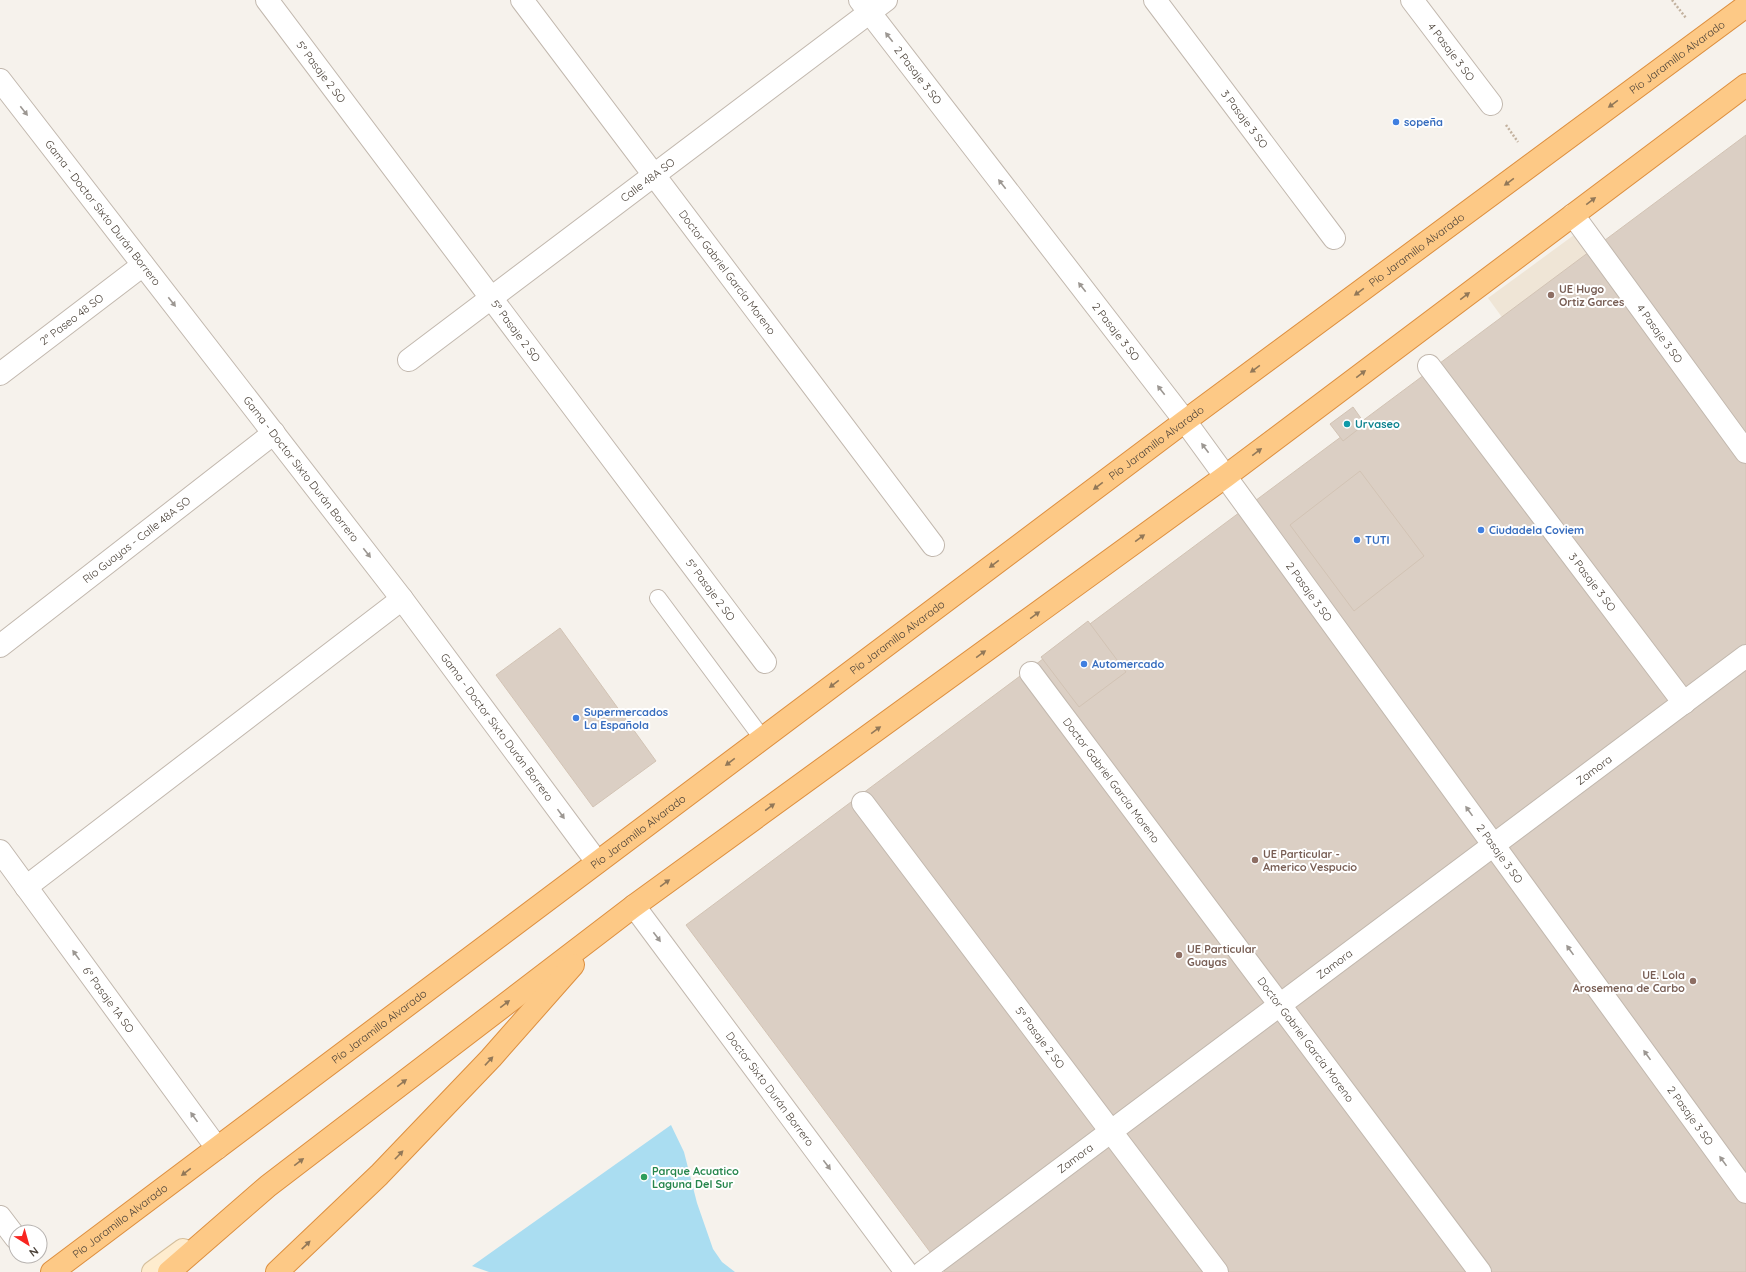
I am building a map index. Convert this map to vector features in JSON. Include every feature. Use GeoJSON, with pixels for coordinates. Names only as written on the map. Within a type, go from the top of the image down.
{"type":"FeatureCollection","features":[{"type":"Feature","properties":{"kind":"highway","name":"Pío Jaramillo Alvarado"},"geometry":{"type":"LineString","coordinates":[[52,1272],[1185,421],[1746,6]]}},
{"type":"Feature","properties":{"kind":"highway"},"geometry":{"type":"LineString","coordinates":[[169,1272],[268,1186],[634,906],[1226,476],[1746,85]]}},
{"type":"Feature","properties":{"kind":"highway"},"geometry":{"type":"LineString","coordinates":[[277,1272],[379,1175],[465,1086],[605,929]]}},
{"type":"Feature","properties":{"kind":"main road"},"geometry":{"type":"LineString","coordinates":[[153,1272],[268,1186]]}},
{"type":"Feature","properties":{"kind":"street","name":"5° Pasaje 2 SO"},"geometry":{"type":"LineString","coordinates":[[267,0],[765,662]]}},
{"type":"Feature","properties":{"kind":"street","name":"Doctor Gabriel García Moreno"},"geometry":{"type":"LineString","coordinates":[[522,0],[932,545]]}},
{"type":"Feature","properties":{"kind":"street","name":"3 Pasaje 3 SO"},"geometry":{"type":"LineString","coordinates":[[1155,0],[1334,238]]}},
{"type":"Feature","properties":{"kind":"street","name":"4 Pasaje 3 SO"},"geometry":{"type":"LineString","coordinates":[[1412,0],[1491,104]]}},
{"type":"Feature","properties":{"kind":"street","name":"Calle 48A SO"},"geometry":{"type":"LineString","coordinates":[[409,360],[654,174],[872,4]]}},
{"type":"Feature","properties":{"kind":"street","name":"2 Pasaje 3 SO"},"geometry":{"type":"LineString","coordinates":[[872,4],[1226,476],[1746,1192]]}},
{"type":"Feature","properties":{"kind":"street","name":"Gama - Doctor Sixto Durán Borrero"},"geometry":{"type":"LineString","coordinates":[[0,80],[402,598],[597,862]]}},
{"type":"Feature","properties":{"kind":"street","name":"4 Pasaje 3 SO"},"geometry":{"type":"LineString","coordinates":[[1573,215],[1746,452]]}},
{"type":"Feature","properties":{"kind":"street","name":"2° Paseo 48 SO"},"geometry":{"type":"LineString","coordinates":[[0,374],[143,265]]}},
{"type":"Feature","properties":{"kind":"street","name":"3 Pasaje 3 SO"},"geometry":{"type":"LineString","coordinates":[[1429,366],[1684,702]]}},
{"type":"Feature","properties":{"kind":"street","name":"Río Guayas - Calle 48A SO"},"geometry":{"type":"LineString","coordinates":[[0,646],[274,433]]}},
{"type":"Feature","properties":{"kind":"street"},"geometry":{"type":"LineString","coordinates":[[26,887],[402,598]]}},
{"type":"Feature","properties":{"kind":"street","name":"Zamora"},"geometry":{"type":"LineString","coordinates":[[923,1272],[1746,656]]}},
{"type":"Feature","properties":{"kind":"street","name":"Doctor Gabriel García Moreno"},"geometry":{"type":"LineString","coordinates":[[1031,673],[1480,1272]]}},
{"type":"Feature","properties":{"kind":"street","name":"5° Pasaje 2 SO"},"geometry":{"type":"LineString","coordinates":[[863,803],[1217,1272]]}},
{"type":"Feature","properties":{"kind":"street","name":"6° Pasaje 1A SO"},"geometry":{"type":"LineString","coordinates":[[0,851],[217,1148]]}},
{"type":"Feature","properties":{"kind":"street","name":"Doctor Sixto Durán Borrero"},"geometry":{"type":"LineString","coordinates":[[634,906],[906,1272]]}},
{"type":"Feature","properties":{"kind":"street"},"geometry":{"type":"LineString","coordinates":[[0,1217],[8,1228]]}},
{"type":"Feature","properties":{"kind":"lane"},"geometry":{"type":"LineString","coordinates":[[658,598],[762,738]]}},
{"type":"Feature","properties":{"kind":"path"},"geometry":{"type":"LineString","coordinates":[[1491,104],[1534,163]]}},
{"type":"Feature","properties":{"kind":"shaded area","name":"UE Hugo Ortiz Garces"},"geometry":{"type":"Polygon","coordinates":[[[1574,235],[1614,291],[1528,353],[1488,298],[1574,235]]]}},
{"type":"Feature","properties":{"kind":"water","name":"Parque Acuatico Laguna Del Sur"},"geometry":{"type":"Polygon","coordinates":[[[671,1125],[684,1152],[697,1203],[713,1249],[722,1262],[735,1272],[489,1272],[472,1266],[671,1125]]]}},
{"type":"Feature","properties":{"kind":"building","name":"Ciudadela Coviem"},"geometry":{"type":"Polygon","coordinates":[[[1746,135],[1746,1272],[945,1272],[686,925],[1746,135]]]}},
{"type":"Feature","properties":{"kind":"building","name":"Urvaseo"},"geometry":{"type":"Polygon","coordinates":[[[1353,407],[1365,424],[1343,441],[1330,424],[1353,407]]]}},
{"type":"Feature","properties":{"kind":"building","name":"TUTI"},"geometry":{"type":"Polygon","coordinates":[[[1360,471],[1424,556],[1354,611],[1290,525],[1360,471]]]}},
{"type":"Feature","properties":{"kind":"building","name":"Automercado"},"geometry":{"type":"Polygon","coordinates":[[[1088,621],[1126,672],[1079,707],[1041,657],[1088,621]]]}},
{"type":"Feature","properties":{"kind":"building","name":"Supermercados La Española"},"geometry":{"type":"Polygon","coordinates":[[[560,628],[656,761],[593,807],[496,675],[560,628]]]}},
{"type":"Feature","properties":{"kind":"place","name":"sopeña"},"geometry":{"type":"Point","coordinates":[1396,122]}},
{"type":"Feature","properties":{"kind":"place","name":"UE Hugo Ortiz Garces"},"geometry":{"type":"Point","coordinates":[1551,295]}},
{"type":"Feature","properties":{"kind":"place","name":"Urvaseo"},"geometry":{"type":"Point","coordinates":[1347,424]}},
{"type":"Feature","properties":{"kind":"place","name":"Ciudadela Coviem"},"geometry":{"type":"Point","coordinates":[1481,530]}},
{"type":"Feature","properties":{"kind":"place","name":"TUTI"},"geometry":{"type":"Point","coordinates":[1357,540]}},
{"type":"Feature","properties":{"kind":"place","name":"Automercado"},"geometry":{"type":"Point","coordinates":[1084,664]}},
{"type":"Feature","properties":{"kind":"place","name":"Supermercados La Española"},"geometry":{"type":"Point","coordinates":[576,718]}},
{"type":"Feature","properties":{"kind":"place","name":"UE Particular - Americo Vespucio"},"geometry":{"type":"Point","coordinates":[1255,860]}},
{"type":"Feature","properties":{"kind":"place","name":"UE Particular Guayas"},"geometry":{"type":"Point","coordinates":[1179,955]}},
{"type":"Feature","properties":{"kind":"place","name":"UE. Lola Arosemena de Carbo"},"geometry":{"type":"Point","coordinates":[1693,981]}},
{"type":"Feature","properties":{"kind":"place","name":"Parque Acuatico Laguna Del Sur"},"geometry":{"type":"Point","coordinates":[644,1177]}}]}
